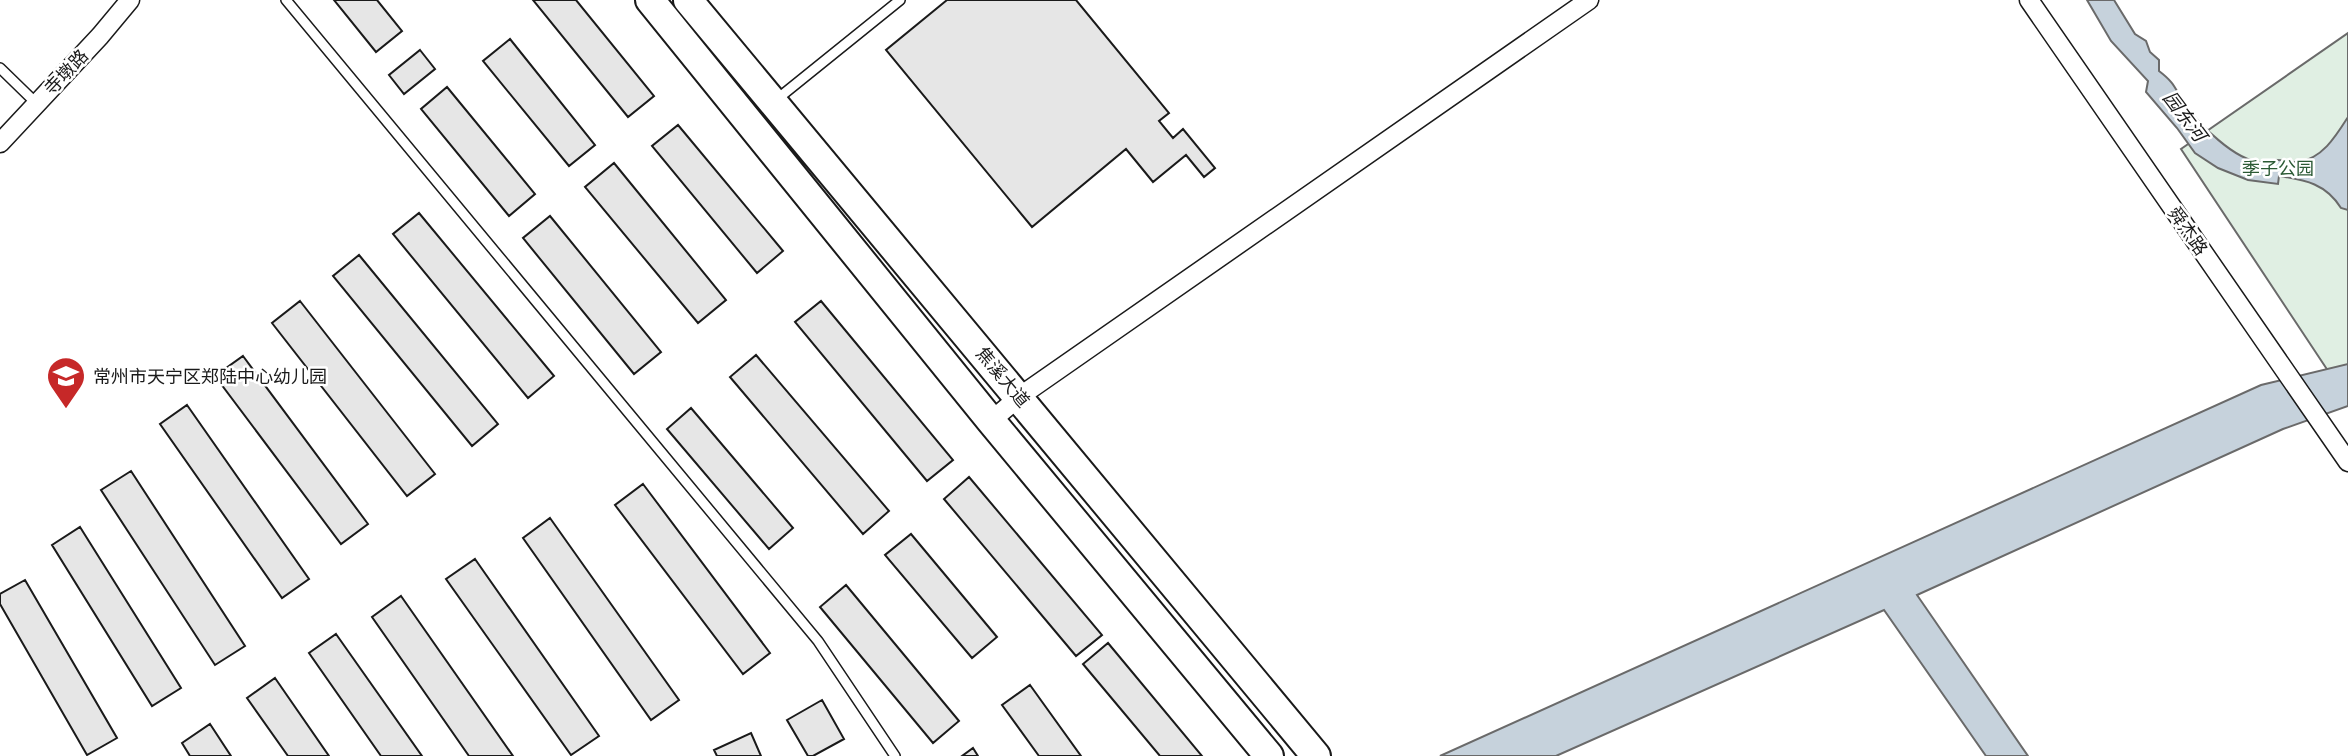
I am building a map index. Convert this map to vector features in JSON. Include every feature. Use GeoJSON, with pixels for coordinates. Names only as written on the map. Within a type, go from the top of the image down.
{"type":"FeatureCollection","features":[{"type":"Feature","properties":{"kind":"main road","name":"焦溪大道"},"geometry":{"type":"LineString","coordinates":[[650,0],[991,421],[1269,756]]}},
{"type":"Feature","properties":{"kind":"main road","name":"焦溪大道"},"geometry":{"type":"LineString","coordinates":[[688,0],[1316,756]]}},
{"type":"Feature","properties":{"kind":"street","name":"寺墩路"},"geometry":{"type":"LineString","coordinates":[[0,143],[130,0]]}},
{"type":"Feature","properties":{"kind":"street"},"geometry":{"type":"LineString","coordinates":[[991,421],[1019,397],[1589,0]]}},
{"type":"Feature","properties":{"kind":"street","name":"舜杰路"},"geometry":{"type":"LineString","coordinates":[[2029,0],[2348,462]]}},
{"type":"Feature","properties":{"kind":"lane"},"geometry":{"type":"LineString","coordinates":[[286,0],[818,641],[895,756]]}},
{"type":"Feature","properties":{"kind":"lane"},"geometry":{"type":"LineString","coordinates":[[772,103],[900,0]]}},
{"type":"Feature","properties":{"kind":"lane"},"geometry":{"type":"LineString","coordinates":[[0,68],[37,104]]}},
{"type":"Feature","properties":{"kind":"green space","name":"季子公园"},"geometry":{"type":"Polygon","coordinates":[[[2348,33],[2348,401],[2181,149],[2348,33]]]}},
{"type":"Feature","properties":{"kind":"water","name":"园东河"},"geometry":{"type":"Polygon","coordinates":[[[2087,0],[2114,0],[2135,34],[2146,41],[2150,52],[2159,60],[2159,71],[2172,83],[2191,112],[2218,140],[2251,160],[2307,160],[2328,146],[2348,117],[2348,210],[2341,208],[2329,193],[2314,184],[2279,176],[2278,184],[2248,180],[2218,168],[2195,153],[2146,92],[2148,81],[2111,41],[2087,0]]]}},
{"type":"Feature","properties":{"kind":"water"},"geometry":{"type":"Polygon","coordinates":[[[2348,364],[2348,406],[2283,429],[1917,595],[2028,756],[1986,756],[1884,610],[1556,756],[1440,756],[2261,385],[2348,364]]]}},
{"type":"Feature","properties":{"kind":"building"},"geometry":{"type":"Polygon","coordinates":[[[334,0],[377,0],[402,31],[376,52],[334,0]]]}},
{"type":"Feature","properties":{"kind":"building"},"geometry":{"type":"Polygon","coordinates":[[[533,0],[576,0],[654,96],[628,117],[533,0]]]}},
{"type":"Feature","properties":{"kind":"building"},"geometry":{"type":"Polygon","coordinates":[[[947,0],[1076,0],[1169,113],[1159,121],[1173,138],[1183,129],[1215,168],[1204,177],[1186,155],[1153,182],[1126,149],[1032,227],[886,50],[947,0]]]}},
{"type":"Feature","properties":{"kind":"building"},"geometry":{"type":"Polygon","coordinates":[[[510,39],[595,145],[569,166],[483,61],[510,39]]]}},
{"type":"Feature","properties":{"kind":"building"},"geometry":{"type":"Polygon","coordinates":[[[420,50],[435,69],[404,94],[389,75],[420,50]]]}},
{"type":"Feature","properties":{"kind":"building"},"geometry":{"type":"Polygon","coordinates":[[[447,87],[535,194],[509,216],[421,109],[447,87]]]}},
{"type":"Feature","properties":{"kind":"building"},"geometry":{"type":"Polygon","coordinates":[[[678,125],[783,251],[757,273],[652,146],[678,125]]]}},
{"type":"Feature","properties":{"kind":"building"},"geometry":{"type":"Polygon","coordinates":[[[614,163],[726,300],[698,323],[585,187],[614,163]]]}},
{"type":"Feature","properties":{"kind":"building"},"geometry":{"type":"Polygon","coordinates":[[[419,213],[554,376],[528,398],[393,234],[419,213]]]}},
{"type":"Feature","properties":{"kind":"building"},"geometry":{"type":"Polygon","coordinates":[[[550,216],[661,352],[634,374],[523,238],[550,216]]]}},
{"type":"Feature","properties":{"kind":"building"},"geometry":{"type":"Polygon","coordinates":[[[359,255],[498,424],[472,446],[333,276],[359,255]]]}},
{"type":"Feature","properties":{"kind":"building"},"geometry":{"type":"Polygon","coordinates":[[[300,301],[435,474],[407,496],[272,323],[300,301]]]}},
{"type":"Feature","properties":{"kind":"building"},"geometry":{"type":"Polygon","coordinates":[[[821,301],[953,460],[927,481],[795,322],[821,301]]]}},
{"type":"Feature","properties":{"kind":"building"},"geometry":{"type":"Polygon","coordinates":[[[756,355],[889,511],[863,534],[730,377],[756,355]]]}},
{"type":"Feature","properties":{"kind":"building"},"geometry":{"type":"Polygon","coordinates":[[[243,356],[368,524],[341,544],[215,376],[243,356]]]}},
{"type":"Feature","properties":{"kind":"building"},"geometry":{"type":"Polygon","coordinates":[[[187,405],[309,579],[282,598],[160,424],[187,405]]]}},
{"type":"Feature","properties":{"kind":"building"},"geometry":{"type":"Polygon","coordinates":[[[691,408],[793,528],[769,549],[667,429],[691,408]]]}},
{"type":"Feature","properties":{"kind":"building"},"geometry":{"type":"Polygon","coordinates":[[[131,471],[245,646],[215,665],[101,490],[131,471]]]}},
{"type":"Feature","properties":{"kind":"building"},"geometry":{"type":"Polygon","coordinates":[[[969,477],[1102,635],[1076,656],[944,499],[969,477]]]}},
{"type":"Feature","properties":{"kind":"building"},"geometry":{"type":"Polygon","coordinates":[[[643,484],[770,653],[743,674],[615,505],[643,484]]]}},
{"type":"Feature","properties":{"kind":"building"},"geometry":{"type":"Polygon","coordinates":[[[550,518],[679,700],[651,720],[523,538],[550,518]]]}},
{"type":"Feature","properties":{"kind":"building"},"geometry":{"type":"Polygon","coordinates":[[[80,527],[181,688],[152,706],[52,545],[80,527]]]}},
{"type":"Feature","properties":{"kind":"building"},"geometry":{"type":"Polygon","coordinates":[[[911,534],[997,637],[972,658],[885,555],[911,534]]]}},
{"type":"Feature","properties":{"kind":"building"},"geometry":{"type":"Polygon","coordinates":[[[475,559],[599,736],[571,755],[446,579],[475,559]]]}},
{"type":"Feature","properties":{"kind":"building"},"geometry":{"type":"Polygon","coordinates":[[[25,580],[117,738],[87,755],[0,604],[0,594],[25,580]]]}},
{"type":"Feature","properties":{"kind":"building"},"geometry":{"type":"Polygon","coordinates":[[[846,585],[959,721],[933,743],[820,607],[846,585]]]}},
{"type":"Feature","properties":{"kind":"building"},"geometry":{"type":"Polygon","coordinates":[[[401,596],[513,756],[469,756],[372,617],[401,596]]]}},
{"type":"Feature","properties":{"kind":"building"},"geometry":{"type":"Polygon","coordinates":[[[336,634],[422,756],[381,756],[309,653],[336,634]]]}},
{"type":"Feature","properties":{"kind":"building"},"geometry":{"type":"Polygon","coordinates":[[[1108,643],[1202,756],[1160,756],[1083,664],[1108,643]]]}},
{"type":"Feature","properties":{"kind":"building"},"geometry":{"type":"Polygon","coordinates":[[[275,678],[329,756],[288,756],[247,698],[275,678]]]}},
{"type":"Feature","properties":{"kind":"building"},"geometry":{"type":"Polygon","coordinates":[[[1030,685],[1081,756],[1039,756],[1002,705],[1030,685]]]}},
{"type":"Feature","properties":{"kind":"building"},"geometry":{"type":"Polygon","coordinates":[[[822,700],[844,739],[813,756],[808,756],[787,720],[822,700]]]}},
{"type":"Feature","properties":{"kind":"building"},"geometry":{"type":"Polygon","coordinates":[[[210,724],[231,756],[190,756],[182,743],[210,724]]]}},
{"type":"Feature","properties":{"kind":"building"},"geometry":{"type":"Polygon","coordinates":[[[751,733],[761,756],[717,756],[714,750],[751,733]]]}},
{"type":"Feature","properties":{"kind":"building"},"geometry":{"type":"Polygon","coordinates":[[[973,748],[978,756],[962,756],[973,748]]]}},
{"type":"Feature","properties":{"kind":"place","name":"常州市天宁区郑陆中心幼儿园"},"geometry":{"type":"Point","coordinates":[66,410]}}]}
